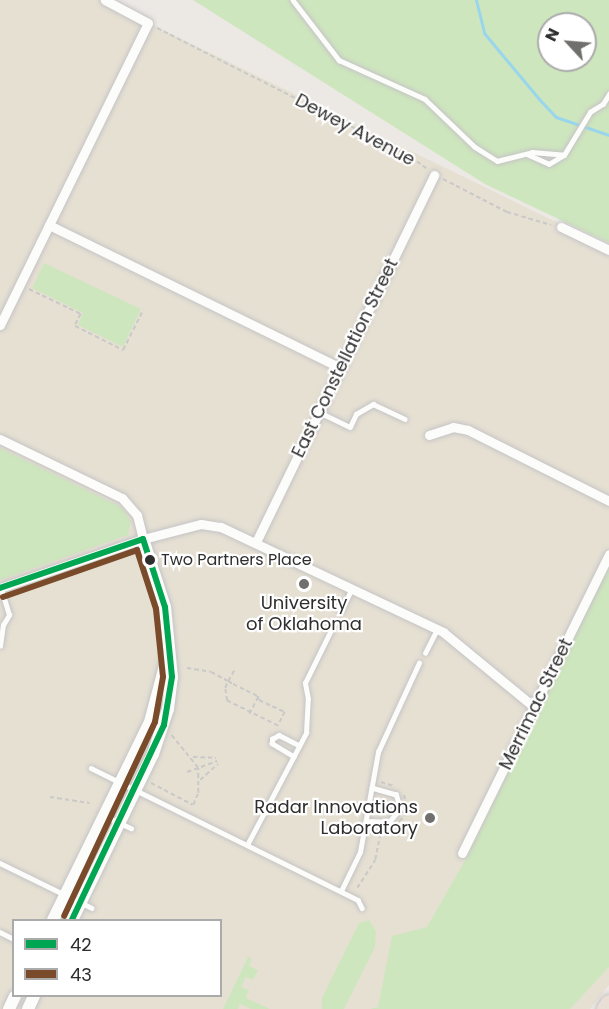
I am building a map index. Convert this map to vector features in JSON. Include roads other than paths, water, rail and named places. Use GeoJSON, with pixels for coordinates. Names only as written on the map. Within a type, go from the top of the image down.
{"type":"FeatureCollection","features":[{"type":"Feature","properties":{"kind":"highway"},"geometry":{"type":"LineString","coordinates":[[604,1009],[609,1003]]}},
{"type":"Feature","properties":{"kind":"street"},"geometry":{"type":"LineString","coordinates":[[0,325],[148,23],[105,0]]}},
{"type":"Feature","properties":{"kind":"street","name":"East Constellation Street"},"geometry":{"type":"LineString","coordinates":[[256,542],[434,175]]}},
{"type":"Feature","properties":{"kind":"street"},"geometry":{"type":"LineString","coordinates":[[49,225],[341,368]]}},
{"type":"Feature","properties":{"kind":"street"},"geometry":{"type":"LineString","coordinates":[[561,227],[609,250]]}},
{"type":"Feature","properties":{"kind":"street"},"geometry":{"type":"LineString","coordinates":[[429,435],[453,427],[468,430],[609,501]]}},
{"type":"Feature","properties":{"kind":"street"},"geometry":{"type":"LineString","coordinates":[[0,439],[122,498],[137,515],[165,607],[170,696],[158,740],[136,790],[126,826],[86,905],[74,919]]}},
{"type":"Feature","properties":{"kind":"street"},"geometry":{"type":"LineString","coordinates":[[0,588],[143,539],[211,524],[256,542],[437,628],[460,642],[534,707]]}},
{"type":"Feature","properties":{"kind":"street","name":"Merrimac Street"},"geometry":{"type":"LineString","coordinates":[[462,853],[609,554]]}},
{"type":"Feature","properties":{"kind":"street"},"geometry":{"type":"LineString","coordinates":[[54,919],[145,734],[168,653]]}},
{"type":"Feature","properties":{"kind":"lane"},"geometry":{"type":"LineString","coordinates":[[293,0],[339,60],[424,99],[493,160],[501,162],[526,154],[546,151],[564,155]]}},
{"type":"Feature","properties":{"kind":"lane"},"geometry":{"type":"LineString","coordinates":[[526,154],[549,164],[564,155],[575,141],[590,112],[609,94]]}},
{"type":"Feature","properties":{"kind":"lane"},"geometry":{"type":"LineString","coordinates":[[319,412],[350,427],[356,414],[373,404],[405,419]]}},
{"type":"Feature","properties":{"kind":"lane"},"geometry":{"type":"LineString","coordinates":[[0,588],[9,615],[3,625],[0,646]]}},
{"type":"Feature","properties":{"kind":"lane"},"geometry":{"type":"LineString","coordinates":[[340,612],[352,588]]}},
{"type":"Feature","properties":{"kind":"lane"},"geometry":{"type":"LineString","coordinates":[[247,845],[306,732],[308,699],[305,683],[335,622]]}},
{"type":"Feature","properties":{"kind":"lane"},"geometry":{"type":"LineString","coordinates":[[424,653],[437,628]]}},
{"type":"Feature","properties":{"kind":"lane"},"geometry":{"type":"LineString","coordinates":[[341,891],[360,852],[378,752],[419,663]]}},
{"type":"Feature","properties":{"kind":"lane"},"geometry":{"type":"LineString","coordinates":[[145,734],[158,740]]}},
{"type":"Feature","properties":{"kind":"lane"},"geometry":{"type":"LineString","coordinates":[[294,757],[272,744],[272,739],[279,735],[299,745]]}},
{"type":"Feature","properties":{"kind":"lane"},"geometry":{"type":"LineString","coordinates":[[91,768],[341,891],[358,900],[362,908]]}},
{"type":"Feature","properties":{"kind":"lane"},"geometry":{"type":"LineString","coordinates":[[366,821],[389,822],[400,809],[396,795],[372,788]]}},
{"type":"Feature","properties":{"kind":"lane"},"geometry":{"type":"LineString","coordinates":[[105,816],[126,826]]}},
{"type":"Feature","properties":{"kind":"lane"},"geometry":{"type":"LineString","coordinates":[[0,863],[86,905]]}},
{"type":"Feature","properties":{"kind":"lane"},"geometry":{"type":"LineString","coordinates":[[12,1002],[29,1009]]}},
{"type":"Feature","properties":{"kind":"waterway"},"geometry":{"type":"LineString","coordinates":[[476,0],[484,33],[556,117],[609,135]]}},
{"type":"Feature","properties":{"kind":"place","name":"Two Partners Place"},"geometry":{"type":"Point","coordinates":[150,560]}},
{"type":"Feature","properties":{"kind":"place","name":"University of Oklahoma"},"geometry":{"type":"Point","coordinates":[304,584]}},
{"type":"Feature","properties":{"kind":"place","name":"Radar Innovations Laboratory"},"geometry":{"type":"Point","coordinates":[430,818]}}]}
